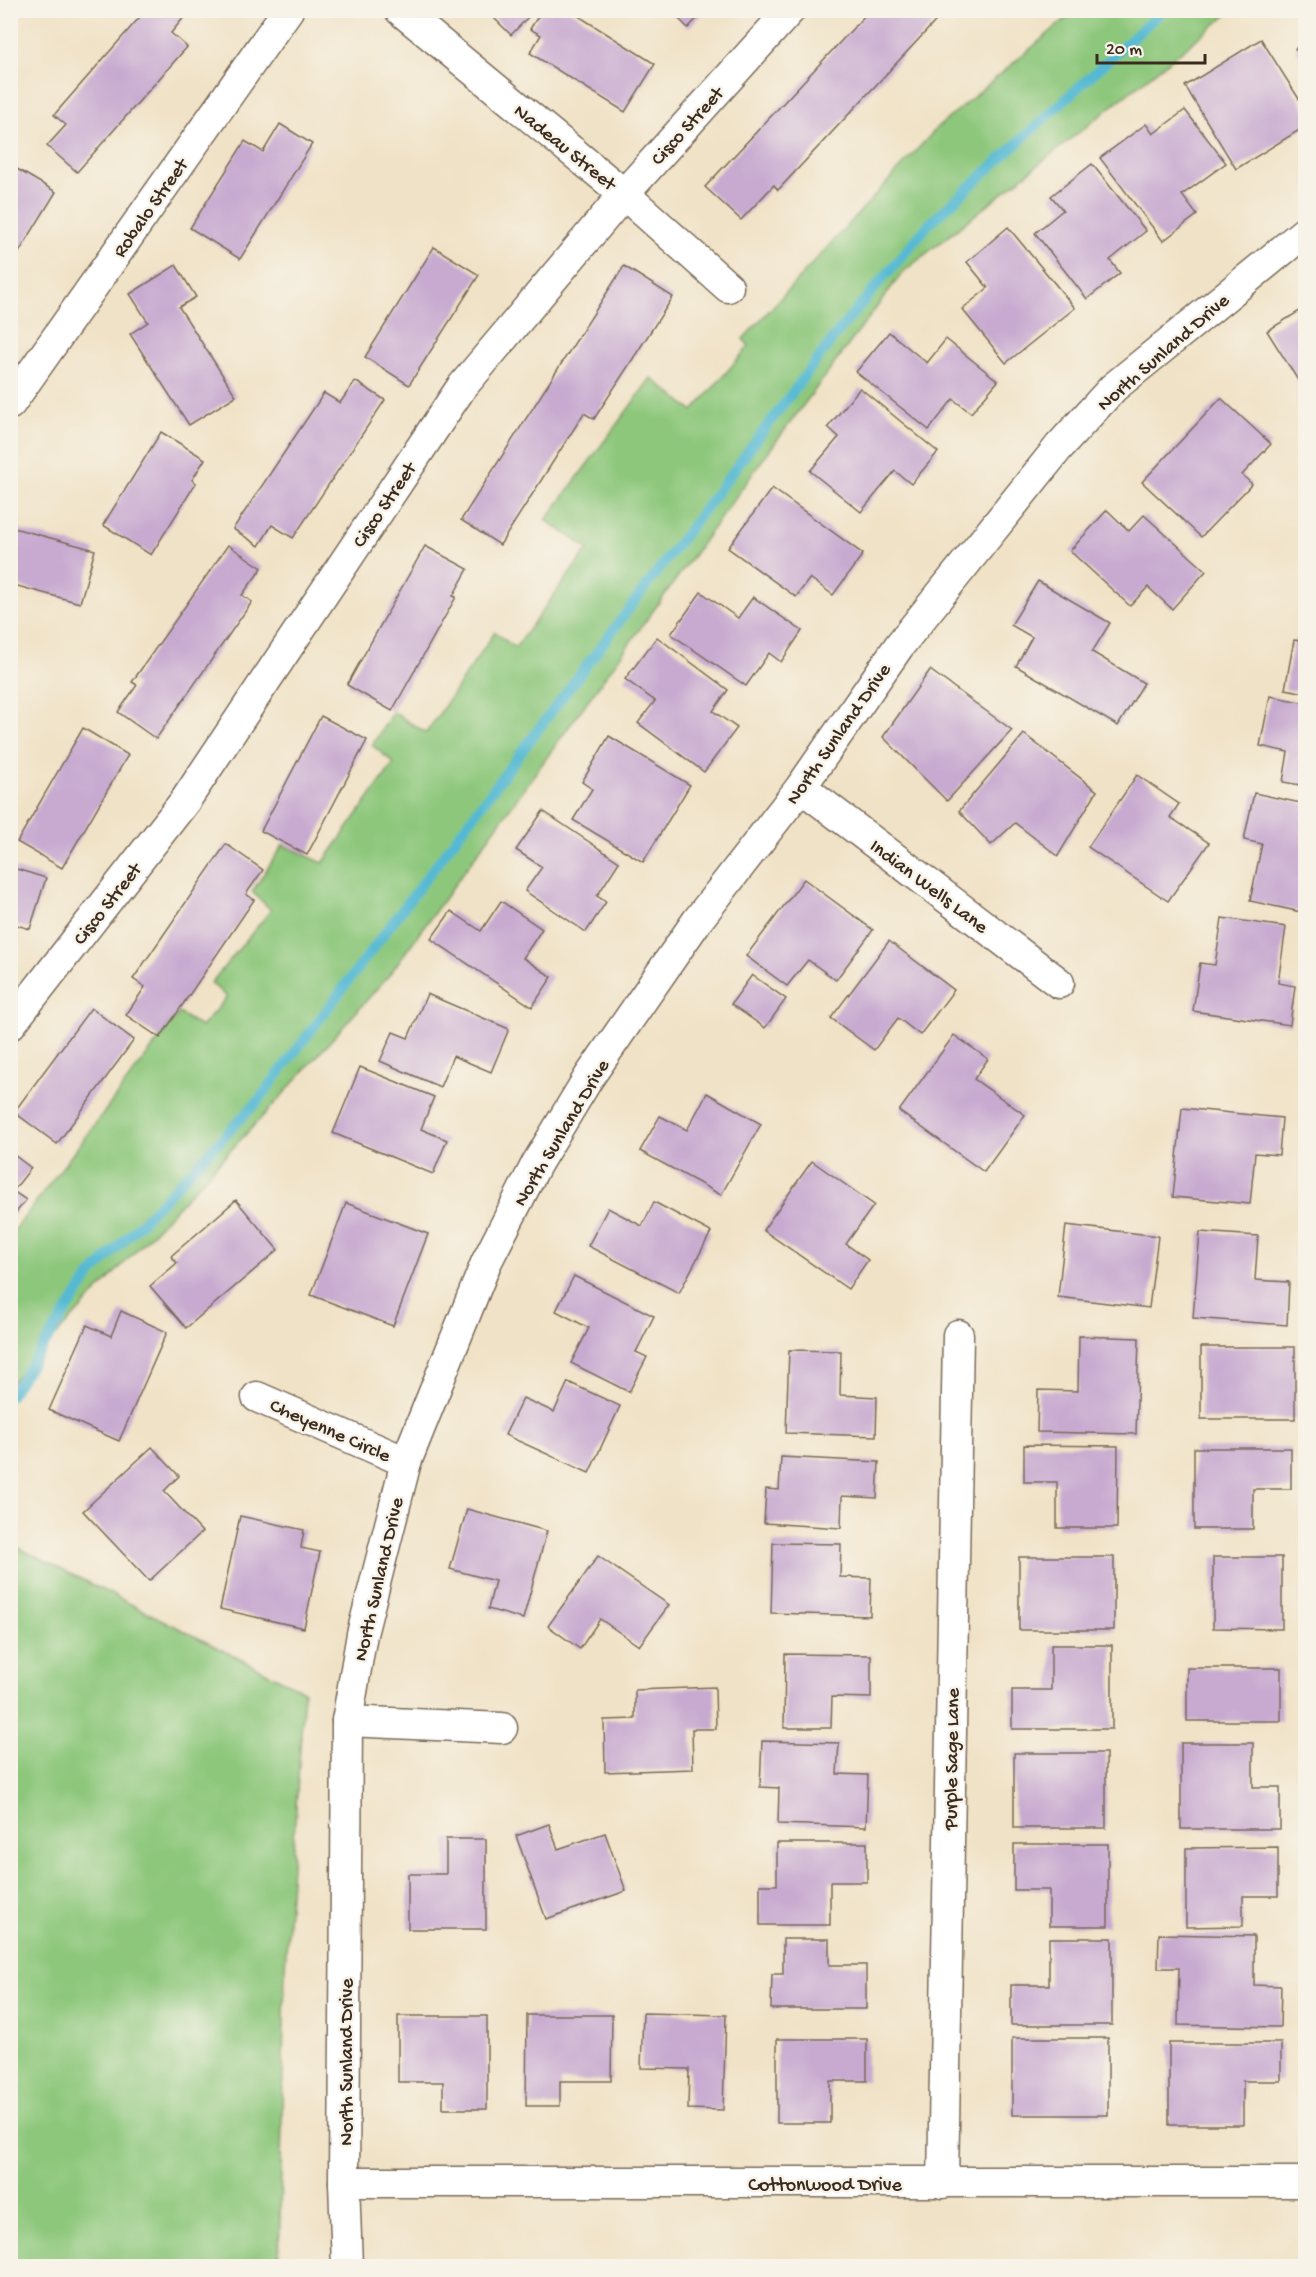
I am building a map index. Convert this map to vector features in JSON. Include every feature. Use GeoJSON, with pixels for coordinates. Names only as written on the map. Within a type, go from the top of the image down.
{"type":"FeatureCollection","features":[{"type":"Feature","properties":{"kind":"street","name":"Robalo Street"},"geometry":{"type":"LineString","coordinates":[[10,404],[288,10]]}},
{"type":"Feature","properties":{"kind":"street","name":"Nadeau Street"},"geometry":{"type":"LineString","coordinates":[[400,10],[624,194],[728,287]]}},
{"type":"Feature","properties":{"kind":"street","name":"Cisco Street"},"geometry":{"type":"LineString","coordinates":[[10,1025],[185,801],[461,388],[624,194],[790,10]]}},
{"type":"Feature","properties":{"kind":"street","name":"North Sunland Drive"},"geometry":{"type":"LineString","coordinates":[[347,2266],[344,2182],[347,1721],[362,1634],[406,1462],[486,1263],[537,1162],[589,1077],[697,921],[801,787],[899,646],[1059,447],[1113,388],[1305,231]]}},
{"type":"Feature","properties":{"kind":"street","name":"Indian Wells Lane"},"geometry":{"type":"LineString","coordinates":[[801,787],[1059,983]]}},
{"type":"Feature","properties":{"kind":"street","name":"Purple Sage Lane"},"geometry":{"type":"LineString","coordinates":[[943,2183],[958,1335]]}},
{"type":"Feature","properties":{"kind":"street","name":"Cheyenne Circle"},"geometry":{"type":"LineString","coordinates":[[257,1397],[406,1462]]}},
{"type":"Feature","properties":{"kind":"street"},"geometry":{"type":"LineString","coordinates":[[347,1721],[502,1728]]}},
{"type":"Feature","properties":{"kind":"street","name":"Cottonwood Drive"},"geometry":{"type":"LineString","coordinates":[[344,2182],[1305,2182]]}},
{"type":"Feature","properties":{"kind":"green space"},"geometry":{"type":"Polygon","coordinates":[[[1076,10],[1232,11],[903,272],[769,451],[389,975],[279,1099],[11,1383],[11,1235],[179,1013],[201,1027],[227,997],[211,983],[271,910],[252,892],[283,845],[323,863],[394,763],[372,745],[393,712],[426,733],[495,632],[515,648],[588,549],[546,520],[651,378],[693,411],[749,346],[743,339],[937,128],[1076,10]]]}},
{"type":"Feature","properties":{"kind":"green space"},"geometry":{"type":"Polygon","coordinates":[[[11,1544],[304,1691],[285,1967],[279,2266],[11,2266],[11,1544]]]}},
{"type":"Feature","properties":{"kind":"building"},"geometry":{"type":"Polygon","coordinates":[[[146,10],[190,10],[171,33],[187,47],[77,172],[47,146],[66,125],[54,115],[146,10]]]}},
{"type":"Feature","properties":{"kind":"building"},"geometry":{"type":"Polygon","coordinates":[[[486,10],[535,10],[511,35],[486,10]]]}},
{"type":"Feature","properties":{"kind":"building"},"geometry":{"type":"Polygon","coordinates":[[[542,10],[569,10],[655,64],[625,112],[530,53],[541,35],[530,29],[542,10]]]}},
{"type":"Feature","properties":{"kind":"building"},"geometry":{"type":"Polygon","coordinates":[[[670,10],[705,10],[688,28],[670,10]]]}},
{"type":"Feature","properties":{"kind":"building"},"geometry":{"type":"Polygon","coordinates":[[[870,10],[946,10],[778,190],[774,185],[741,220],[705,187],[870,10]]]}},
{"type":"Feature","properties":{"kind":"building"},"geometry":{"type":"Polygon","coordinates":[[[1261,39],[1306,110],[1306,126],[1236,169],[1185,86],[1261,39]]]}},
{"type":"Feature","properties":{"kind":"building"},"geometry":{"type":"Polygon","coordinates":[[[1306,41],[1306,62],[1295,49],[1306,41]]]}},
{"type":"Feature","properties":{"kind":"building"},"geometry":{"type":"Polygon","coordinates":[[[1185,110],[1226,163],[1182,195],[1197,215],[1163,241],[1100,158],[1146,124],[1153,134],[1185,110]]]}},
{"type":"Feature","properties":{"kind":"building"},"geometry":{"type":"Polygon","coordinates":[[[280,124],[312,144],[240,259],[190,228],[245,141],[263,152],[280,124]]]}},
{"type":"Feature","properties":{"kind":"building"},"geometry":{"type":"Polygon","coordinates":[[[1092,164],[1146,231],[1110,260],[1120,273],[1087,299],[1035,233],[1063,210],[1051,196],[1092,164]]]}},
{"type":"Feature","properties":{"kind":"building"},"geometry":{"type":"Polygon","coordinates":[[[12,166],[56,192],[10,267],[10,168],[12,166]]]}},
{"type":"Feature","properties":{"kind":"building"},"geometry":{"type":"Polygon","coordinates":[[[1008,227],[1075,308],[1006,363],[962,309],[988,288],[967,262],[1008,227]]]}},
{"type":"Feature","properties":{"kind":"building"},"geometry":{"type":"Polygon","coordinates":[[[434,247],[479,275],[409,385],[365,357],[434,247]]]}},
{"type":"Feature","properties":{"kind":"building"},"geometry":{"type":"Polygon","coordinates":[[[176,265],[196,297],[179,307],[236,396],[189,425],[130,334],[148,322],[130,294],[176,265]]]}},
{"type":"Feature","properties":{"kind":"building"},"geometry":{"type":"Polygon","coordinates":[[[624,266],[673,297],[594,419],[584,413],[500,545],[461,520],[624,266]]]}},
{"type":"Feature","properties":{"kind":"building"},"geometry":{"type":"Polygon","coordinates":[[[1306,307],[1306,393],[1267,331],[1306,307]]]}},
{"type":"Feature","properties":{"kind":"building"},"geometry":{"type":"Polygon","coordinates":[[[889,332],[927,363],[946,339],[998,381],[971,413],[953,399],[929,430],[856,372],[889,332]]]}},
{"type":"Feature","properties":{"kind":"building"},"geometry":{"type":"Polygon","coordinates":[[[355,381],[385,400],[293,538],[272,525],[259,546],[233,529],[324,393],[340,403],[355,381]]]}},
{"type":"Feature","properties":{"kind":"building"},"geometry":{"type":"Polygon","coordinates":[[[860,388],[938,452],[911,484],[895,471],[861,512],[810,471],[839,437],[828,427],[860,388]]]}},
{"type":"Feature","properties":{"kind":"building"},"geometry":{"type":"Polygon","coordinates":[[[1221,398],[1271,444],[1242,475],[1252,484],[1201,537],[1142,482],[1221,398]]]}},
{"type":"Feature","properties":{"kind":"building"},"geometry":{"type":"Polygon","coordinates":[[[161,432],[205,459],[192,480],[196,483],[151,555],[103,525],[161,432]]]}},
{"type":"Feature","properties":{"kind":"building"},"geometry":{"type":"Polygon","coordinates":[[[772,488],[863,554],[833,595],[810,578],[796,597],[728,548],[772,488]]]}},
{"type":"Feature","properties":{"kind":"building"},"geometry":{"type":"Polygon","coordinates":[[[1107,510],[1129,531],[1144,515],[1206,571],[1172,609],[1148,587],[1130,606],[1070,551],[1107,510]]]}},
{"type":"Feature","properties":{"kind":"building"},"geometry":{"type":"Polygon","coordinates":[[[10,527],[95,550],[80,603],[10,584],[10,527]]]}},
{"type":"Feature","properties":{"kind":"building"},"geometry":{"type":"Polygon","coordinates":[[[228,545],[262,568],[242,595],[252,602],[156,739],[118,712],[137,685],[132,682],[228,545]]]}},
{"type":"Feature","properties":{"kind":"building"},"geometry":{"type":"Polygon","coordinates":[[[425,546],[468,569],[453,596],[456,597],[392,711],[347,685],[425,546]]]}},
{"type":"Feature","properties":{"kind":"building"},"geometry":{"type":"Polygon","coordinates":[[[1038,581],[1110,623],[1092,652],[1144,683],[1118,726],[1016,666],[1032,637],[1011,625],[1038,581]]]}},
{"type":"Feature","properties":{"kind":"building"},"geometry":{"type":"Polygon","coordinates":[[[701,592],[738,618],[753,597],[802,631],[781,662],[769,653],[746,686],[671,634],[701,592]]]}},
{"type":"Feature","properties":{"kind":"building"},"geometry":{"type":"Polygon","coordinates":[[[657,637],[728,690],[713,711],[737,728],[704,772],[638,723],[655,701],[625,679],[657,637]]]}},
{"type":"Feature","properties":{"kind":"building"},"geometry":{"type":"Polygon","coordinates":[[[1294,640],[1306,642],[1306,693],[1285,689],[1294,640]]]}},
{"type":"Feature","properties":{"kind":"building"},"geometry":{"type":"Polygon","coordinates":[[[930,670],[1012,730],[947,801],[883,737],[930,670]]]}},
{"type":"Feature","properties":{"kind":"building"},"geometry":{"type":"Polygon","coordinates":[[[1270,696],[1306,703],[1306,786],[1283,782],[1288,752],[1260,746],[1270,696]]]}},
{"type":"Feature","properties":{"kind":"building"},"geometry":{"type":"Polygon","coordinates":[[[321,716],[367,740],[307,855],[261,831],[321,716]]]}},
{"type":"Feature","properties":{"kind":"building"},"geometry":{"type":"Polygon","coordinates":[[[83,728],[128,755],[62,868],[17,842],[83,728]]]}},
{"type":"Feature","properties":{"kind":"building"},"geometry":{"type":"Polygon","coordinates":[[[1024,734],[1097,791],[1058,856],[1015,823],[991,845],[959,811],[1024,734]]]}},
{"type":"Feature","properties":{"kind":"building"},"geometry":{"type":"Polygon","coordinates":[[[609,736],[690,785],[643,862],[573,820],[592,789],[582,782],[609,736]]]}},
{"type":"Feature","properties":{"kind":"building"},"geometry":{"type":"Polygon","coordinates":[[[1137,775],[1179,804],[1170,817],[1209,843],[1168,901],[1088,847],[1137,775]]]}},
{"type":"Feature","properties":{"kind":"building"},"geometry":{"type":"Polygon","coordinates":[[[1254,793],[1306,804],[1306,891],[1301,912],[1250,901],[1262,844],[1244,840],[1254,793]]]}},
{"type":"Feature","properties":{"kind":"building"},"geometry":{"type":"Polygon","coordinates":[[[543,811],[619,862],[597,896],[606,902],[586,932],[525,891],[542,867],[516,850],[543,811]]]}},
{"type":"Feature","properties":{"kind":"building"},"geometry":{"type":"Polygon","coordinates":[[[226,844],[263,870],[246,894],[254,900],[160,1038],[126,1015],[145,987],[133,979],[226,844]]]}},
{"type":"Feature","properties":{"kind":"building"},"geometry":{"type":"Polygon","coordinates":[[[10,867],[46,878],[30,929],[10,923],[10,867]]]}},
{"type":"Feature","properties":{"kind":"building"},"geometry":{"type":"Polygon","coordinates":[[[804,879],[873,930],[836,980],[808,960],[787,986],[746,956],[804,879]]]}},
{"type":"Feature","properties":{"kind":"building"},"geometry":{"type":"Polygon","coordinates":[[[501,901],[542,929],[523,958],[552,977],[532,1007],[431,939],[451,911],[481,931],[501,901]]]}},
{"type":"Feature","properties":{"kind":"building"},"geometry":{"type":"Polygon","coordinates":[[[1222,918],[1286,927],[1278,983],[1295,986],[1290,1025],[1193,1011],[1200,963],[1215,965],[1222,918]]]}},
{"type":"Feature","properties":{"kind":"building"},"geometry":{"type":"Polygon","coordinates":[[[889,941],[954,990],[920,1035],[898,1018],[874,1050],[831,1018],[889,941]]]}},
{"type":"Feature","properties":{"kind":"building"},"geometry":{"type":"Polygon","coordinates":[[[752,975],[786,999],[765,1028],[731,1004],[752,975]]]}},
{"type":"Feature","properties":{"kind":"building"},"geometry":{"type":"Polygon","coordinates":[[[427,994],[509,1029],[491,1072],[453,1056],[440,1087],[380,1061],[393,1032],[408,1038],[427,994]]]}},
{"type":"Feature","properties":{"kind":"building"},"geometry":{"type":"Polygon","coordinates":[[[91,1008],[134,1040],[57,1144],[14,1112],[91,1008]]]}},
{"type":"Feature","properties":{"kind":"building"},"geometry":{"type":"Polygon","coordinates":[[[954,1035],[988,1059],[974,1079],[1025,1115],[984,1172],[899,1111],[954,1035]]]}},
{"type":"Feature","properties":{"kind":"building"},"geometry":{"type":"Polygon","coordinates":[[[360,1067],[434,1097],[421,1129],[447,1140],[433,1174],[333,1133],[360,1067]]]}},
{"type":"Feature","properties":{"kind":"building"},"geometry":{"type":"Polygon","coordinates":[[[707,1093],[761,1124],[721,1195],[640,1151],[660,1116],[687,1130],[707,1093]]]}},
{"type":"Feature","properties":{"kind":"building"},"geometry":{"type":"Polygon","coordinates":[[[1182,1108],[1282,1118],[1279,1155],[1255,1153],[1250,1204],[1173,1197],[1182,1108]]]}},
{"type":"Feature","properties":{"kind":"building"},"geometry":{"type":"Polygon","coordinates":[[[10,1152],[31,1168],[13,1191],[26,1200],[10,1220],[10,1152]]]}},
{"type":"Feature","properties":{"kind":"building"},"geometry":{"type":"Polygon","coordinates":[[[812,1161],[874,1205],[846,1244],[868,1260],[848,1289],[763,1230],[812,1161]]]}},
{"type":"Feature","properties":{"kind":"building"},"geometry":{"type":"Polygon","coordinates":[[[236,1200],[278,1250],[186,1328],[150,1286],[177,1263],[171,1256],[236,1200]]]}},
{"type":"Feature","properties":{"kind":"building"},"geometry":{"type":"Polygon","coordinates":[[[654,1202],[711,1232],[679,1293],[588,1246],[608,1208],[642,1226],[654,1202]]]}},
{"type":"Feature","properties":{"kind":"building"},"geometry":{"type":"Polygon","coordinates":[[[346,1203],[428,1234],[393,1326],[311,1295],[346,1203]]]}},
{"type":"Feature","properties":{"kind":"building"},"geometry":{"type":"Polygon","coordinates":[[[1066,1225],[1158,1236],[1149,1308],[1058,1297],[1066,1225]]]}},
{"type":"Feature","properties":{"kind":"building"},"geometry":{"type":"Polygon","coordinates":[[[1200,1232],[1258,1236],[1255,1280],[1289,1282],[1287,1325],[1193,1318],[1200,1232]]]}},
{"type":"Feature","properties":{"kind":"building"},"geometry":{"type":"Polygon","coordinates":[[[574,1276],[654,1316],[636,1352],[647,1357],[629,1392],[571,1363],[589,1328],[556,1311],[574,1276]]]}},
{"type":"Feature","properties":{"kind":"building"},"geometry":{"type":"Polygon","coordinates":[[[121,1311],[167,1332],[119,1441],[49,1410],[87,1325],[111,1336],[121,1311]]]}},
{"type":"Feature","properties":{"kind":"building"},"geometry":{"type":"Polygon","coordinates":[[[1079,1336],[1139,1338],[1136,1434],[1037,1432],[1038,1390],[1078,1391],[1079,1336]]]}},
{"type":"Feature","properties":{"kind":"building"},"geometry":{"type":"Polygon","coordinates":[[[1201,1347],[1295,1347],[1295,1419],[1201,1419],[1201,1347]]]}},
{"type":"Feature","properties":{"kind":"building"},"geometry":{"type":"Polygon","coordinates":[[[789,1350],[841,1351],[840,1395],[877,1397],[876,1436],[786,1433],[789,1350]]]}},
{"type":"Feature","properties":{"kind":"building"},"geometry":{"type":"Polygon","coordinates":[[[568,1382],[620,1406],[589,1473],[505,1435],[523,1398],[554,1412],[568,1382]]]}},
{"type":"Feature","properties":{"kind":"building"},"geometry":{"type":"Polygon","coordinates":[[[1024,1445],[1118,1446],[1117,1528],[1057,1528],[1057,1482],[1024,1482],[1024,1445]]]}},
{"type":"Feature","properties":{"kind":"building"},"geometry":{"type":"Polygon","coordinates":[[[152,1447],[179,1476],[164,1491],[202,1532],[149,1581],[83,1511],[152,1447]]]}},
{"type":"Feature","properties":{"kind":"building"},"geometry":{"type":"Polygon","coordinates":[[[1194,1448],[1291,1448],[1291,1489],[1253,1489],[1253,1529],[1194,1529],[1194,1448]]]}},
{"type":"Feature","properties":{"kind":"building"},"geometry":{"type":"Polygon","coordinates":[[[781,1457],[879,1462],[877,1498],[842,1496],[841,1528],[764,1523],[766,1489],[779,1490],[781,1457]]]}},
{"type":"Feature","properties":{"kind":"building"},"geometry":{"type":"Polygon","coordinates":[[[467,1509],[547,1531],[523,1619],[488,1609],[495,1581],[450,1569],[467,1509]]]}},
{"type":"Feature","properties":{"kind":"building"},"geometry":{"type":"Polygon","coordinates":[[[240,1516],[304,1530],[301,1548],[320,1552],[304,1628],[220,1609],[240,1516]]]}},
{"type":"Feature","properties":{"kind":"building"},"geometry":{"type":"Polygon","coordinates":[[[773,1543],[841,1544],[840,1577],[871,1578],[870,1616],[771,1613],[773,1543]]]}},
{"type":"Feature","properties":{"kind":"building"},"geometry":{"type":"Polygon","coordinates":[[[598,1556],[669,1605],[639,1646],[600,1619],[580,1649],[548,1626],[598,1556]]]}},
{"type":"Feature","properties":{"kind":"building"},"geometry":{"type":"Polygon","coordinates":[[[1019,1557],[1114,1557],[1114,1630],[1019,1630],[1019,1557]]]}},
{"type":"Feature","properties":{"kind":"building"},"geometry":{"type":"Polygon","coordinates":[[[1213,1557],[1282,1557],[1282,1629],[1213,1628],[1213,1557]]]}},
{"type":"Feature","properties":{"kind":"building"},"geometry":{"type":"Polygon","coordinates":[[[1051,1645],[1112,1645],[1112,1729],[1012,1729],[1012,1690],[1051,1690],[1051,1645]]]}},
{"type":"Feature","properties":{"kind":"building"},"geometry":{"type":"Polygon","coordinates":[[[785,1654],[871,1655],[871,1698],[832,1697],[831,1728],[784,1728],[785,1654]]]}},
{"type":"Feature","properties":{"kind":"building"},"geometry":{"type":"Polygon","coordinates":[[[1187,1668],[1281,1668],[1281,1721],[1187,1721],[1187,1668]]]}},
{"type":"Feature","properties":{"kind":"building"},"geometry":{"type":"Polygon","coordinates":[[[715,1687],[716,1729],[692,1729],[693,1769],[605,1772],[604,1720],[635,1719],[635,1690],[715,1687]]]}},
{"type":"Feature","properties":{"kind":"building"},"geometry":{"type":"Polygon","coordinates":[[[762,1741],[839,1743],[837,1774],[868,1775],[866,1827],[778,1824],[779,1788],[760,1787],[762,1741]]]}},
{"type":"Feature","properties":{"kind":"building"},"geometry":{"type":"Polygon","coordinates":[[[1181,1743],[1253,1743],[1253,1787],[1280,1787],[1280,1829],[1181,1829],[1181,1743]]]}},
{"type":"Feature","properties":{"kind":"building"},"geometry":{"type":"Polygon","coordinates":[[[1014,1753],[1106,1753],[1106,1828],[1014,1828],[1014,1753]]]}},
{"type":"Feature","properties":{"kind":"building"},"geometry":{"type":"Polygon","coordinates":[[[549,1824],[558,1849],[605,1833],[626,1891],[546,1919],[516,1836],[549,1824]]]}},
{"type":"Feature","properties":{"kind":"building"},"geometry":{"type":"Polygon","coordinates":[[[446,1839],[486,1839],[486,1929],[408,1929],[408,1874],[446,1874],[446,1839]]]}},
{"type":"Feature","properties":{"kind":"building"},"geometry":{"type":"Polygon","coordinates":[[[777,1843],[867,1843],[867,1882],[830,1882],[830,1925],[760,1925],[760,1885],[777,1885],[777,1843]]]}},
{"type":"Feature","properties":{"kind":"building"},"geometry":{"type":"Polygon","coordinates":[[[1014,1844],[1108,1844],[1108,1926],[1049,1926],[1049,1890],[1014,1890],[1014,1844]]]}},
{"type":"Feature","properties":{"kind":"building"},"geometry":{"type":"Polygon","coordinates":[[[1278,1847],[1278,1896],[1243,1896],[1243,1926],[1186,1927],[1186,1848],[1278,1847]]]}},
{"type":"Feature","properties":{"kind":"building"},"geometry":{"type":"Polygon","coordinates":[[[1159,1934],[1254,1936],[1254,1985],[1281,1986],[1280,2027],[1178,2025],[1179,1968],[1158,1968],[1159,1934]]]}},
{"type":"Feature","properties":{"kind":"building"},"geometry":{"type":"Polygon","coordinates":[[[1049,1938],[1112,1938],[1112,2025],[1011,2025],[1011,1985],[1049,1985],[1049,1938]]]}},
{"type":"Feature","properties":{"kind":"building"},"geometry":{"type":"Polygon","coordinates":[[[783,1939],[829,1939],[829,1965],[866,1965],[866,2009],[771,2009],[772,1974],[783,1974],[783,1939]]]}},
{"type":"Feature","properties":{"kind":"building"},"geometry":{"type":"Polygon","coordinates":[[[643,2013],[726,2015],[723,2110],[688,2109],[689,2069],[641,2068],[643,2013]]]}},
{"type":"Feature","properties":{"kind":"building"},"geometry":{"type":"Polygon","coordinates":[[[527,2015],[612,2015],[611,2081],[560,2081],[560,2106],[526,2106],[527,2015]]]}},
{"type":"Feature","properties":{"kind":"building"},"geometry":{"type":"Polygon","coordinates":[[[398,2016],[487,2016],[487,2109],[443,2109],[443,2082],[398,2082],[398,2016]]]}},
{"type":"Feature","properties":{"kind":"building"},"geometry":{"type":"Polygon","coordinates":[[[1012,2038],[1108,2038],[1108,2115],[1012,2115],[1012,2038]]]}},
{"type":"Feature","properties":{"kind":"building"},"geometry":{"type":"Polygon","coordinates":[[[777,2039],[867,2039],[867,2081],[830,2081],[830,2123],[777,2123],[777,2039]]]}},
{"type":"Feature","properties":{"kind":"building"},"geometry":{"type":"Polygon","coordinates":[[[1169,2043],[1281,2043],[1281,2081],[1243,2081],[1243,2125],[1169,2125],[1169,2043]]]}},
{"type":"Feature","properties":{"kind":"waterway"},"geometry":{"type":"LineString","coordinates":[[10,1396],[90,1276],[258,1101],[838,332],[928,225],[1163,10]]}}]}
